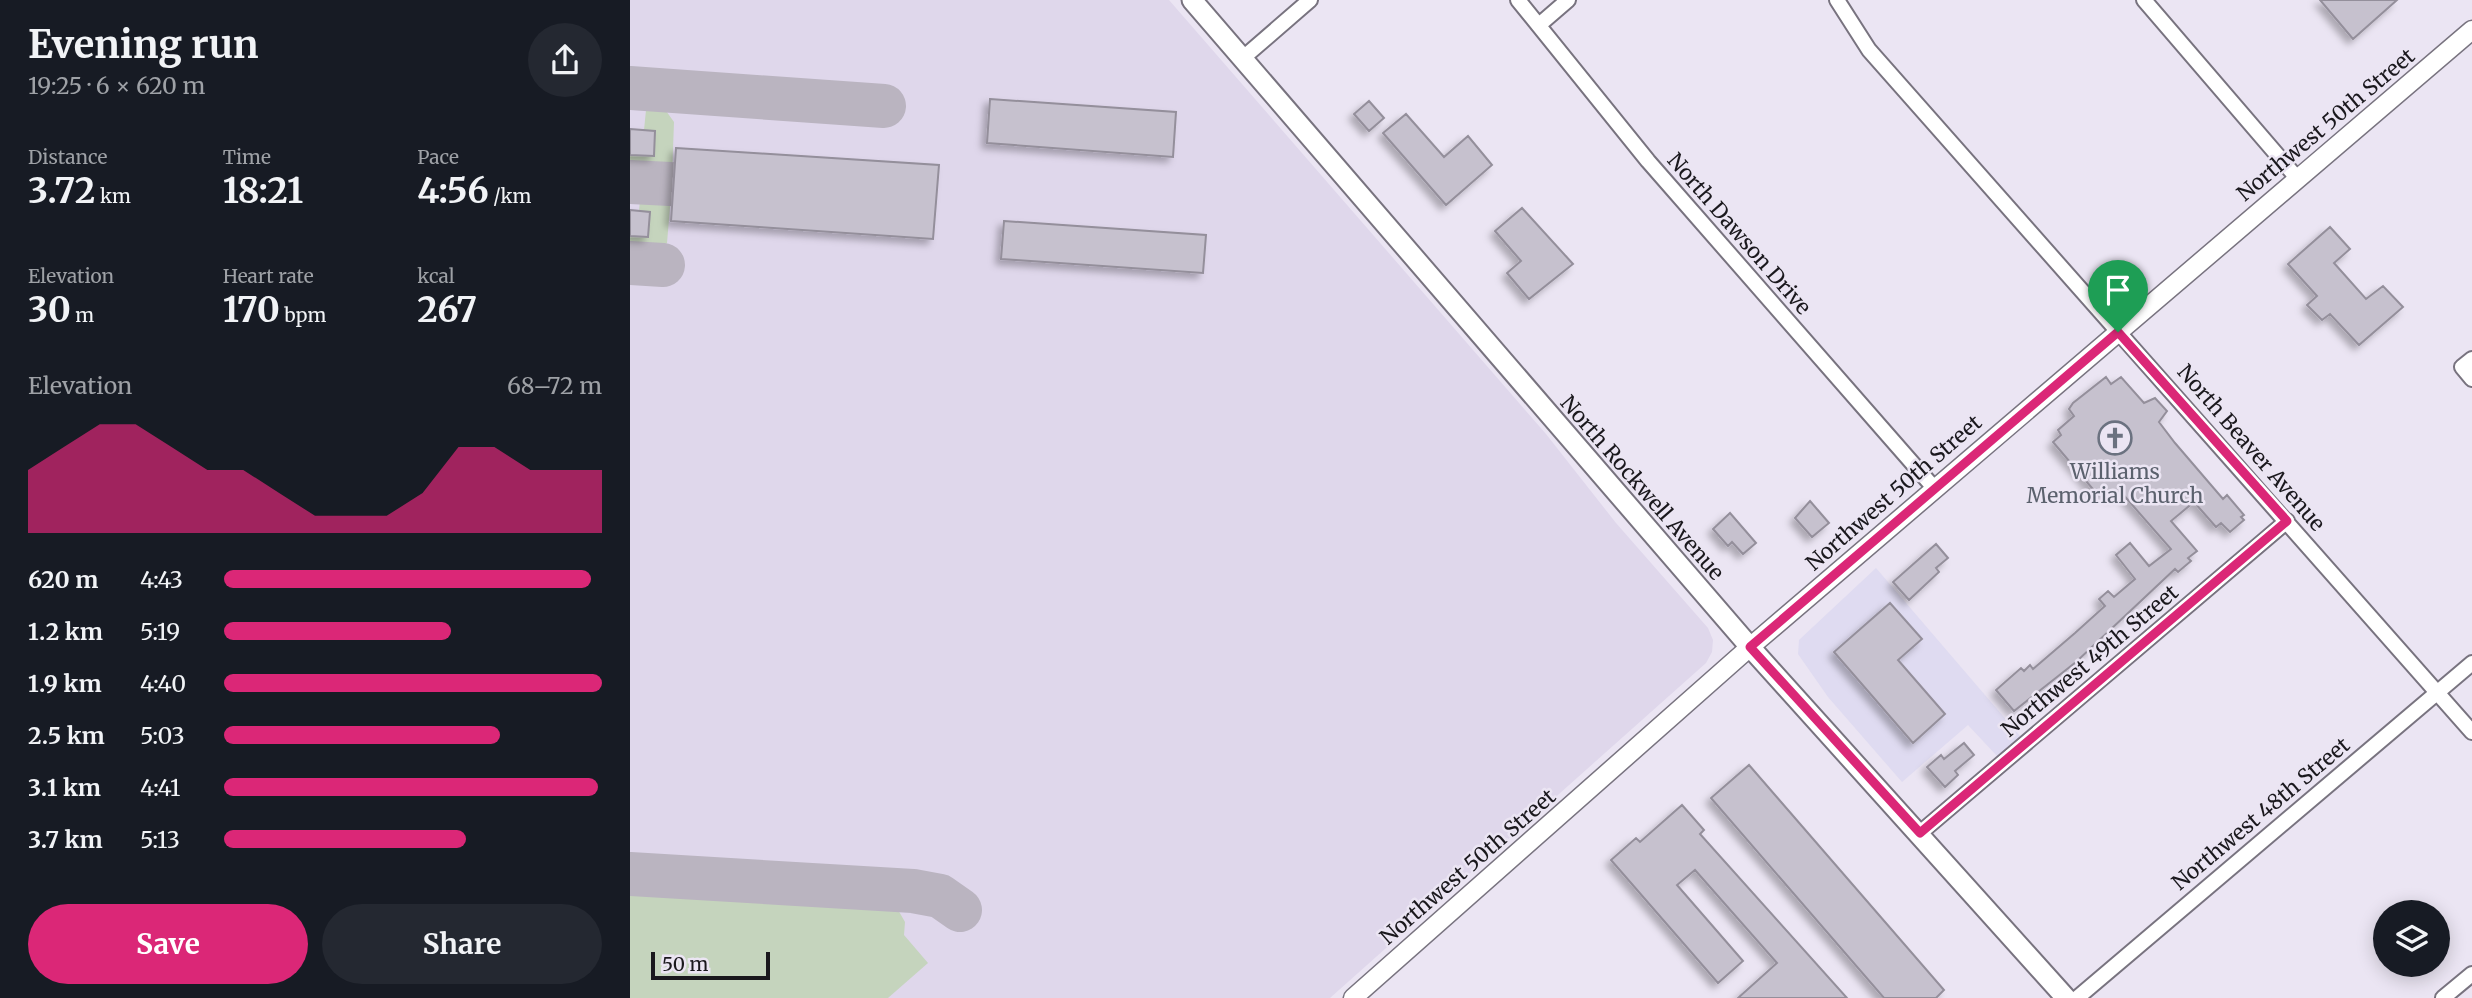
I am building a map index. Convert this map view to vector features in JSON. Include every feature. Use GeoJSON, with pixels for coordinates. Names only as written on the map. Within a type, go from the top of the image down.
{"type":"FeatureCollection","features":[{"type":"Feature","properties":{"kind":"main road","name":"North Rockwell Avenue"},"geometry":{"type":"LineString","coordinates":[[1192,0],[1750,647],[2066,998]]}},
{"type":"Feature","properties":{"kind":"street"},"geometry":{"type":"LineString","coordinates":[[1243,58],[1310,0]]}},
{"type":"Feature","properties":{"kind":"street","name":"North Dawson Drive"},"geometry":{"type":"LineString","coordinates":[[1518,0],[1648,161],[1935,489]]}},
{"type":"Feature","properties":{"kind":"street"},"geometry":{"type":"LineString","coordinates":[[1539,25],[1568,0]]}},
{"type":"Feature","properties":{"kind":"street","name":"North Beaver Avenue"},"geometry":{"type":"LineString","coordinates":[[1837,0],[1869,50],[2472,732]]}},
{"type":"Feature","properties":{"kind":"street"},"geometry":{"type":"LineString","coordinates":[[2144,0],[2297,178]]}},
{"type":"Feature","properties":{"kind":"street","name":"Northwest 50th Street"},"geometry":{"type":"LineString","coordinates":[[1353,998],[1750,647],[2472,30]]}},
{"type":"Feature","properties":{"kind":"street","name":"Northwest 49th Street"},"geometry":{"type":"LineString","coordinates":[[1920,833],[2287,521]]}},
{"type":"Feature","properties":{"kind":"street","name":"Northwest 48th Street"},"geometry":{"type":"LineString","coordinates":[[2077,998],[2472,663]]}},
{"type":"Feature","properties":{"kind":"street"},"geometry":{"type":"LineString","coordinates":[[2443,998],[2472,974]]}},
{"type":"Feature","properties":{"kind":"shaded area"},"geometry":{"type":"Polygon","coordinates":[[[630,0],[1169,0],[1546,434],[1616,523],[1708,628],[1713,640],[1712,652],[1706,663],[1330,998],[630,998],[630,0]]]}},
{"type":"Feature","properties":{"kind":"shaded area"},"geometry":{"type":"Polygon","coordinates":[[[1876,568],[2021,737],[1997,756],[1968,725],[1902,782],[1828,697],[1798,654],[1799,640],[1876,568]]]}},
{"type":"Feature","properties":{"kind":"green space"},"geometry":{"type":"Polygon","coordinates":[[[651,107],[664,108],[674,122],[672,177],[630,174],[630,155],[654,156],[655,131],[644,130],[646,110],[651,107]]]}},
{"type":"Feature","properties":{"kind":"green space"},"geometry":{"type":"Polygon","coordinates":[[[649,193],[671,195],[667,243],[655,256],[630,254],[630,236],[650,212],[639,211],[640,200],[649,193]]]}},
{"type":"Feature","properties":{"kind":"green space"},"geometry":{"type":"Polygon","coordinates":[[[630,893],[897,908],[905,922],[904,935],[928,963],[888,998],[630,998],[630,893]]]}},
{"type":"Feature","properties":{"kind":"building"},"geometry":{"type":"Polygon","coordinates":[[[2320,0],[2397,0],[2353,39],[2320,0]]]}},
{"type":"Feature","properties":{"kind":"building"},"geometry":{"type":"Polygon","coordinates":[[[990,99],[1176,112],[1173,157],[987,143],[990,99]]]}},
{"type":"Feature","properties":{"kind":"building"},"geometry":{"type":"Polygon","coordinates":[[[1369,101],[1384,118],[1369,131],[1354,114],[1369,101]]]}},
{"type":"Feature","properties":{"kind":"building"},"geometry":{"type":"Polygon","coordinates":[[[1406,114],[1444,157],[1468,136],[1492,165],[1446,205],[1383,133],[1406,114]]]}},
{"type":"Feature","properties":{"kind":"building"},"geometry":{"type":"Polygon","coordinates":[[[630,129],[655,131],[654,156],[630,155],[630,129]]]}},
{"type":"Feature","properties":{"kind":"building"},"geometry":{"type":"Polygon","coordinates":[[[676,148],[939,165],[933,239],[671,221],[676,148]]]}},
{"type":"Feature","properties":{"kind":"building"},"geometry":{"type":"Polygon","coordinates":[[[1522,208],[1573,264],[1529,299],[1507,273],[1521,261],[1495,231],[1522,208]]]}},
{"type":"Feature","properties":{"kind":"building"},"geometry":{"type":"Polygon","coordinates":[[[630,210],[650,212],[648,237],[630,236],[630,210]]]}},
{"type":"Feature","properties":{"kind":"building"},"geometry":{"type":"Polygon","coordinates":[[[1004,221],[1206,235],[1203,273],[1001,259],[1004,221]]]}},
{"type":"Feature","properties":{"kind":"building"},"geometry":{"type":"Polygon","coordinates":[[[2330,227],[2350,249],[2334,263],[2366,299],[2383,286],[2403,307],[2359,345],[2330,314],[2322,320],[2307,305],[2317,296],[2288,264],[2330,227]]]}},
{"type":"Feature","properties":{"kind":"building"},"geometry":{"type":"Polygon","coordinates":[[[2106,377],[2111,384],[2121,377],[2144,403],[2155,398],[2167,411],[2159,422],[2223,499],[2227,495],[2244,515],[2241,517],[2244,520],[2230,532],[2221,523],[2216,527],[2194,502],[2171,521],[2197,551],[2188,558],[2191,561],[2178,572],[2175,569],[2076,662],[2014,711],[1996,690],[2021,668],[2024,671],[2030,665],[2033,669],[2075,633],[2105,606],[2099,599],[2108,591],[2114,597],[2135,579],[2116,555],[2130,543],[2149,566],[2171,549],[2120,491],[2113,497],[2102,489],[2097,494],[2053,442],[2061,435],[2058,430],[2074,416],[2069,409],[2073,403],[2106,377]]]}},
{"type":"Feature","properties":{"kind":"building"},"geometry":{"type":"Polygon","coordinates":[[[1810,501],[1829,523],[1812,537],[1795,518],[1810,501]]]}},
{"type":"Feature","properties":{"kind":"building"},"geometry":{"type":"Polygon","coordinates":[[[1730,513],[1756,543],[1743,554],[1732,542],[1728,546],[1713,529],[1730,513]]]}},
{"type":"Feature","properties":{"kind":"building"},"geometry":{"type":"Polygon","coordinates":[[[1936,544],[1948,558],[1936,568],[1939,572],[1909,600],[1893,582],[1936,544]]]}},
{"type":"Feature","properties":{"kind":"building"},"geometry":{"type":"Polygon","coordinates":[[[1890,603],[1922,639],[1898,660],[1945,714],[1913,743],[1834,652],[1890,603]]]}},
{"type":"Feature","properties":{"kind":"building"},"geometry":{"type":"Polygon","coordinates":[[[1964,743],[1974,755],[1955,771],[1958,775],[1945,787],[1927,767],[1941,755],[1944,759],[1964,743]]]}},
{"type":"Feature","properties":{"kind":"building"},"geometry":{"type":"Polygon","coordinates":[[[1749,765],[1944,990],[1936,998],[1884,998],[1711,798],[1749,765]]]}},
{"type":"Feature","properties":{"kind":"building"},"geometry":{"type":"Polygon","coordinates":[[[1682,805],[1704,830],[1700,834],[1847,998],[1738,998],[1777,963],[1695,870],[1677,885],[1743,961],[1718,983],[1611,860],[1636,838],[1640,842],[1682,805]]]}},
{"type":"Feature","properties":{"kind":"taxiway"},"geometry":{"type":"LineString","coordinates":[[630,88],[884,106]]}},
{"type":"Feature","properties":{"kind":"taxiway"},"geometry":{"type":"LineString","coordinates":[[630,182],[670,184]]}},
{"type":"Feature","properties":{"kind":"taxiway"},"geometry":{"type":"LineString","coordinates":[[630,263],[663,265]]}},
{"type":"Feature","properties":{"kind":"taxiway"},"geometry":{"type":"LineString","coordinates":[[630,874],[913,891],[940,896],[960,910]]}},
{"type":"Feature","properties":{"kind":"place","name":"Williams Memorial Church"},"geometry":{"type":"Point","coordinates":[2115,438]}},
{"type":"Feature","properties":{"kind":"route"},"geometry":{"type":"LineString","coordinates":[[2118,332],[2287,521],[1920,833],[1750,647],[2118,332]]}}]}
